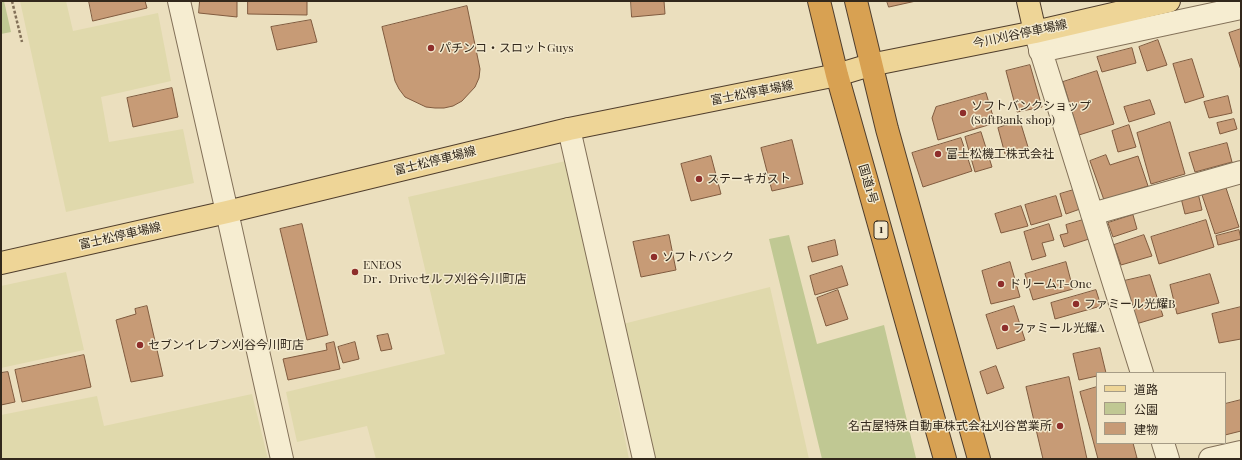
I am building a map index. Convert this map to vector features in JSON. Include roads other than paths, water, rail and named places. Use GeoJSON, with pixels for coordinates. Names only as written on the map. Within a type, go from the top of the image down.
{"type":"FeatureCollection","features":[{"type":"Feature","properties":{"kind":"highway","name":"国道1号"},"geometry":{"type":"LineString","coordinates":[[819,1],[837,75],[856,138],[945,459]]}},
{"type":"Feature","properties":{"kind":"highway"},"geometry":{"type":"LineString","coordinates":[[856,1],[870,65],[887,129],[979,459]]}},
{"type":"Feature","properties":{"kind":"main road"},"geometry":{"type":"LineString","coordinates":[[1028,1],[1037,42]]}},
{"type":"Feature","properties":{"kind":"main road","name":"今川刈谷停車場線"},"geometry":{"type":"LineString","coordinates":[[870,65],[1037,42],[1169,1]]}},
{"type":"Feature","properties":{"kind":"main road","name":"富士松停車場線"},"geometry":{"type":"LineString","coordinates":[[1,263],[227,212],[569,128],[837,75],[870,65]]}},
{"type":"Feature","properties":{"kind":"street"},"geometry":{"type":"LineString","coordinates":[[179,1],[282,459]]}},
{"type":"Feature","properties":{"kind":"street"},"geometry":{"type":"LineString","coordinates":[[1142,372],[1037,42],[1241,8]]}},
{"type":"Feature","properties":{"kind":"street"},"geometry":{"type":"LineString","coordinates":[[569,128],[644,459]]}},
{"type":"Feature","properties":{"kind":"street"},"geometry":{"type":"LineString","coordinates":[[1092,214],[1241,172]]}},
{"type":"Feature","properties":{"kind":"street"},"geometry":{"type":"LineString","coordinates":[[1163,444],[1168,459]]}},
{"type":"Feature","properties":{"kind":"street"},"geometry":{"type":"LineString","coordinates":[[1210,459],[1241,452]]}},
{"type":"Feature","properties":{"kind":"place","name":"パチンコ・スロットGuys"},"geometry":{"type":"Point","coordinates":[431,48]}},
{"type":"Feature","properties":{"kind":"place","name":"ソフトバンクショップ (SoftBank shop)"},"geometry":{"type":"Point","coordinates":[963,113]}},
{"type":"Feature","properties":{"kind":"place","name":"富士松機工株式会社"},"geometry":{"type":"Point","coordinates":[938,154]}},
{"type":"Feature","properties":{"kind":"place","name":"ステーキガスト"},"geometry":{"type":"Point","coordinates":[699,179]}},
{"type":"Feature","properties":{"kind":"place","name":"ソフトバンク"},"geometry":{"type":"Point","coordinates":[654,257]}},
{"type":"Feature","properties":{"kind":"place","name":"ENEOS Dr．Driveセルフ刈谷今川町店"},"geometry":{"type":"Point","coordinates":[355,272]}},
{"type":"Feature","properties":{"kind":"place","name":"ドリームT-One"},"geometry":{"type":"Point","coordinates":[1001,284]}},
{"type":"Feature","properties":{"kind":"place","name":"ファミール光耀B"},"geometry":{"type":"Point","coordinates":[1076,304]}},
{"type":"Feature","properties":{"kind":"place","name":"ファミール光耀A"},"geometry":{"type":"Point","coordinates":[1005,328]}},
{"type":"Feature","properties":{"kind":"place","name":"セブンイレブン刈谷今川町店"},"geometry":{"type":"Point","coordinates":[140,345]}},
{"type":"Feature","properties":{"kind":"place","name":"名古屋特殊自動車株式会社刈谷営業所"},"geometry":{"type":"Point","coordinates":[1060,426]}}]}
